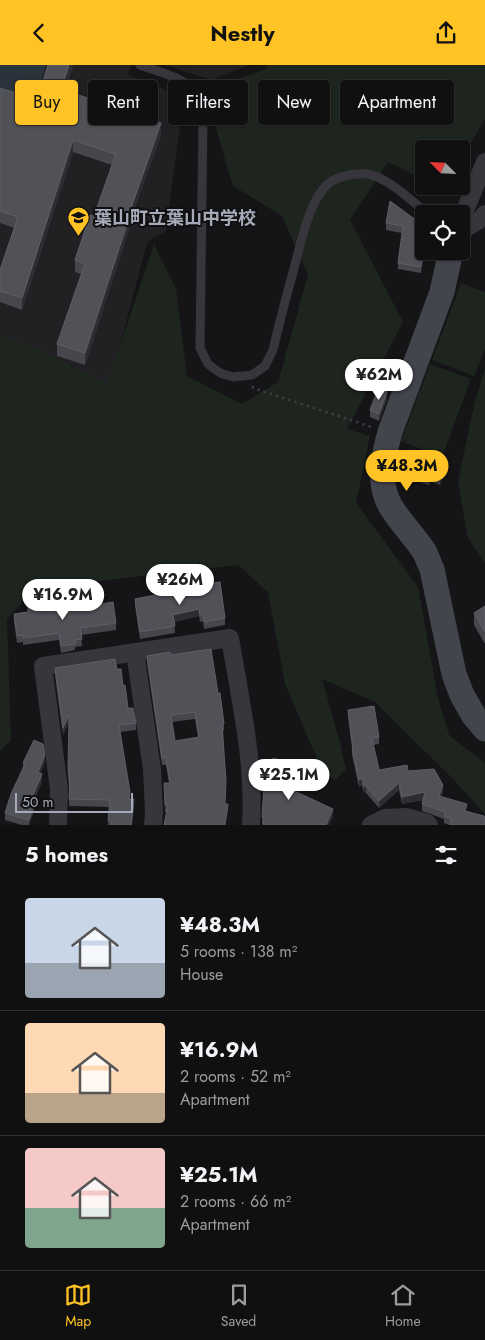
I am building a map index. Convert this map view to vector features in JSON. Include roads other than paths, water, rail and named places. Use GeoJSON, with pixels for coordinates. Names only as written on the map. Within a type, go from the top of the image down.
{"type":"FeatureCollection","features":[{"type":"Feature","properties":{"kind":"street"},"geometry":{"type":"LineString","coordinates":[[467,205],[485,162]]}},
{"type":"Feature","properties":{"kind":"street"},"geometry":{"type":"LineString","coordinates":[[470,226],[481,219],[485,214]]}},
{"type":"Feature","properties":{"kind":"street"},"geometry":{"type":"LineString","coordinates":[[449,260],[442,292],[390,433],[382,469],[384,488],[391,507],[425,553],[432,569],[454,674],[462,695],[474,717],[485,729]]}},
{"type":"Feature","properties":{"kind":"street"},"geometry":{"type":"LineString","coordinates":[[58,825],[59,789],[43,666],[230,638],[249,755],[252,807],[250,825]]}},
{"type":"Feature","properties":{"kind":"street"},"geometry":{"type":"LineString","coordinates":[[135,652],[152,769],[153,825]]}},
{"type":"Feature","properties":{"kind":"street"},"geometry":{"type":"LineString","coordinates":[[371,825],[385,818],[406,817],[429,825]]}},
{"type":"Feature","properties":{"kind":"lane"},"geometry":{"type":"LineString","coordinates":[[140,65],[181,81],[193,91],[200,102],[203,117],[200,348],[208,364],[220,373],[233,377],[252,375],[265,366],[272,350],[307,221],[316,200],[328,183],[359,173],[374,175],[386,181],[417,205]]}},
{"type":"Feature","properties":{"kind":"place","name":"葉山町立葉山中学校"},"geometry":{"type":"Point","coordinates":[78,237]}}]}
